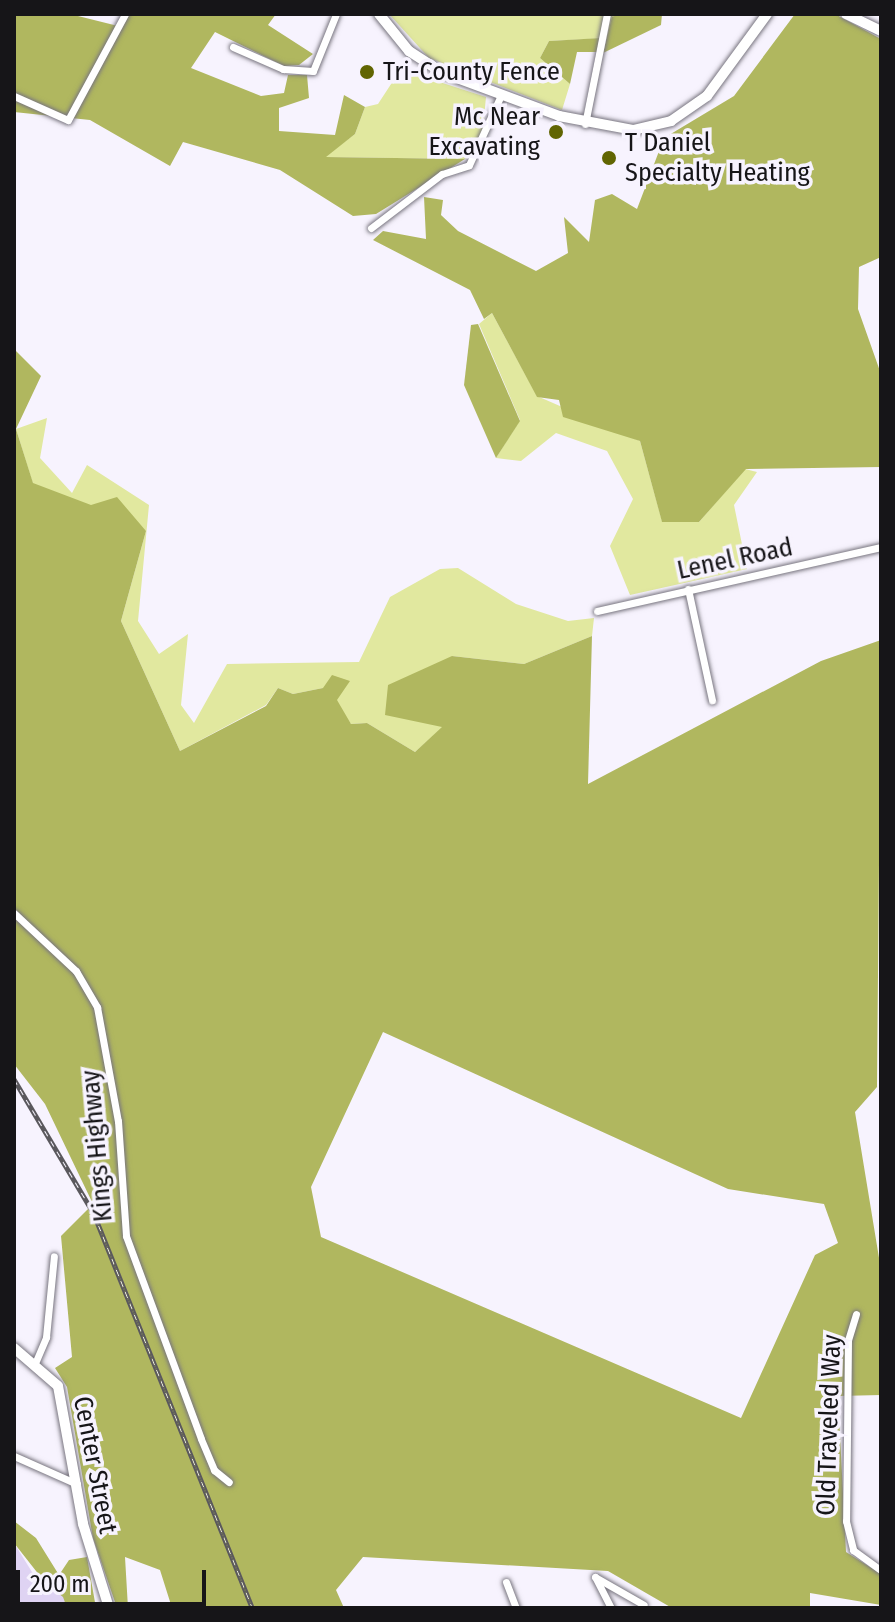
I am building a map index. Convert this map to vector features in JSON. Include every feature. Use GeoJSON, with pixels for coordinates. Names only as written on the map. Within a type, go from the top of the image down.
{"type":"FeatureCollection","features":[{"type":"Feature","properties":{"kind":"main road"},"geometry":{"type":"LineString","coordinates":[[379,14],[426,63],[501,95],[585,124],[642,129],[678,117],[719,85],[767,14]]}},
{"type":"Feature","properties":{"kind":"main road"},"geometry":{"type":"LineString","coordinates":[[846,14],[878,29]]}},
{"type":"Feature","properties":{"kind":"main road"},"geometry":{"type":"LineString","coordinates":[[864,14],[878,29]]}},
{"type":"Feature","properties":{"kind":"main road","name":"Center Street"},"geometry":{"type":"LineString","coordinates":[[14,1348],[36,1361],[63,1401],[77,1484],[109,1608]]}},
{"type":"Feature","properties":{"kind":"street"},"geometry":{"type":"LineString","coordinates":[[14,96],[66,121],[125,14]]}},
{"type":"Feature","properties":{"kind":"street"},"geometry":{"type":"LineString","coordinates":[[233,47],[283,69],[313,71],[336,14]]}},
{"type":"Feature","properties":{"kind":"street"},"geometry":{"type":"LineString","coordinates":[[585,124],[607,14]]}},
{"type":"Feature","properties":{"kind":"street"},"geometry":{"type":"LineString","coordinates":[[371,228],[442,174],[469,165],[501,95]]}},
{"type":"Feature","properties":{"kind":"street","name":"Lenel Road"},"geometry":{"type":"LineString","coordinates":[[597,611],[881,547]]}},
{"type":"Feature","properties":{"kind":"street"},"geometry":{"type":"LineString","coordinates":[[688,589],[712,700]]}},
{"type":"Feature","properties":{"kind":"street","name":"Kings Highway"},"geometry":{"type":"LineString","coordinates":[[14,913],[76,971],[97,1007],[118,1121],[126,1236],[201,1439],[214,1470],[229,1482]]}},
{"type":"Feature","properties":{"kind":"street"},"geometry":{"type":"LineString","coordinates":[[36,1361],[46,1337],[54,1256]]}},
{"type":"Feature","properties":{"kind":"street","name":"Old Traveled Way"},"geometry":{"type":"LineString","coordinates":[[856,1314],[848,1341],[846,1521],[853,1550],[881,1570]]}},
{"type":"Feature","properties":{"kind":"street"},"geometry":{"type":"LineString","coordinates":[[14,1456],[77,1484]]}},
{"type":"Feature","properties":{"kind":"street"},"geometry":{"type":"LineString","coordinates":[[611,1608],[595,1577],[644,1605]]}},
{"type":"Feature","properties":{"kind":"street"},"geometry":{"type":"LineString","coordinates":[[506,1582],[516,1608]]}},
{"type":"Feature","properties":{"kind":"green space"},"geometry":{"type":"Polygon","coordinates":[[[14,14],[70,14],[122,27],[130,14],[276,14],[268,25],[313,54],[299,65],[284,66],[215,32],[191,68],[261,96],[284,93],[288,75],[307,75],[309,98],[279,108],[279,131],[335,135],[344,95],[365,107],[355,134],[326,157],[465,159],[376,214],[353,216],[280,170],[183,142],[170,166],[90,120],[14,112],[14,14]]]}},
{"type":"Feature","properties":{"kind":"green space"},"geometry":{"type":"Polygon","coordinates":[[[389,14],[620,14],[607,38],[549,41],[540,58],[570,84],[562,110],[429,58],[389,14]]]}},
{"type":"Feature","properties":{"kind":"green space"},"geometry":{"type":"Polygon","coordinates":[[[620,14],[662,14],[661,25],[603,53],[612,17],[620,14]]]}},
{"type":"Feature","properties":{"kind":"green space"},"geometry":{"type":"Polygon","coordinates":[[[795,14],[835,14],[881,39],[881,257],[859,267],[858,309],[881,374],[881,467],[746,469],[699,522],[662,522],[640,441],[563,417],[559,400],[537,397],[492,313],[484,319],[470,290],[373,240],[383,231],[426,239],[424,197],[443,200],[441,215],[458,231],[536,271],[568,253],[564,217],[589,242],[595,200],[612,194],[637,209],[664,138],[734,96],[795,14]]]}},
{"type":"Feature","properties":{"kind":"green space"},"geometry":{"type":"Polygon","coordinates":[[[601,38],[598,52],[577,52],[570,84],[540,58],[549,41],[601,38]]]}},
{"type":"Feature","properties":{"kind":"green space"},"geometry":{"type":"Polygon","coordinates":[[[421,76],[486,97],[482,138],[465,159],[324,157],[355,134],[365,107],[378,104],[395,78],[421,76]]]}},
{"type":"Feature","properties":{"kind":"green space"},"geometry":{"type":"Polygon","coordinates":[[[492,313],[537,396],[640,441],[662,521],[699,522],[745,469],[757,472],[734,505],[747,569],[630,595],[610,546],[633,499],[607,451],[556,433],[521,461],[496,458],[520,420],[479,324],[492,313]]]}},
{"type":"Feature","properties":{"kind":"green space"},"geometry":{"type":"Polygon","coordinates":[[[478,324],[520,421],[496,458],[464,385],[471,325],[478,324]]]}},
{"type":"Feature","properties":{"kind":"green space"},"geometry":{"type":"Polygon","coordinates":[[[14,349],[41,376],[16,429],[33,483],[91,505],[117,497],[146,531],[121,621],[180,751],[266,706],[278,688],[293,694],[323,688],[332,675],[350,681],[337,700],[351,724],[367,723],[415,752],[442,727],[385,715],[388,685],[452,656],[524,664],[592,636],[588,784],[821,661],[881,640],[877,1087],[855,1112],[881,1270],[881,1395],[838,1396],[846,1552],[881,1574],[881,1605],[810,1593],[810,1608],[672,1608],[608,1571],[363,1557],[336,1590],[344,1608],[172,1608],[160,1570],[125,1557],[128,1608],[117,1608],[93,1538],[67,1387],[55,1368],[72,1357],[61,1236],[93,1204],[45,1104],[14,1064],[14,349]],[[383,1032],[311,1187],[321,1237],[741,1418],[815,1255],[838,1243],[824,1204],[728,1189],[383,1032]]]}},
{"type":"Feature","properties":{"kind":"green space"},"geometry":{"type":"Polygon","coordinates":[[[47,418],[40,458],[72,493],[87,465],[149,505],[138,621],[159,654],[188,634],[181,705],[194,723],[227,664],[359,662],[390,597],[440,569],[458,568],[516,604],[568,621],[594,618],[592,636],[524,664],[452,656],[443,727],[415,752],[367,723],[351,724],[323,688],[293,694],[278,688],[266,705],[180,751],[121,621],[146,531],[33,484],[16,429],[47,418]]]}},
{"type":"Feature","properties":{"kind":"green space"},"geometry":{"type":"Polygon","coordinates":[[[14,1521],[36,1538],[59,1575],[69,1560],[87,1557],[96,1608],[62,1604],[14,1543],[14,1521]]]}},
{"type":"Feature","properties":{"kind":"shaded area"},"geometry":{"type":"Polygon","coordinates":[[[14,1543],[32,1572],[63,1597],[67,1608],[14,1608],[14,1543]]]}},
{"type":"Feature","properties":{"kind":"railway"},"geometry":{"type":"LineString","coordinates":[[14,1079],[94,1214],[252,1608]]}},
{"type":"Feature","properties":{"kind":"place","name":"Tri-County Fence"},"geometry":{"type":"Point","coordinates":[367,72]}},
{"type":"Feature","properties":{"kind":"place","name":"Mc Near Excavating"},"geometry":{"type":"Point","coordinates":[556,132]}},
{"type":"Feature","properties":{"kind":"place","name":"T Daniel Specialty Heating"},"geometry":{"type":"Point","coordinates":[609,158]}}]}
